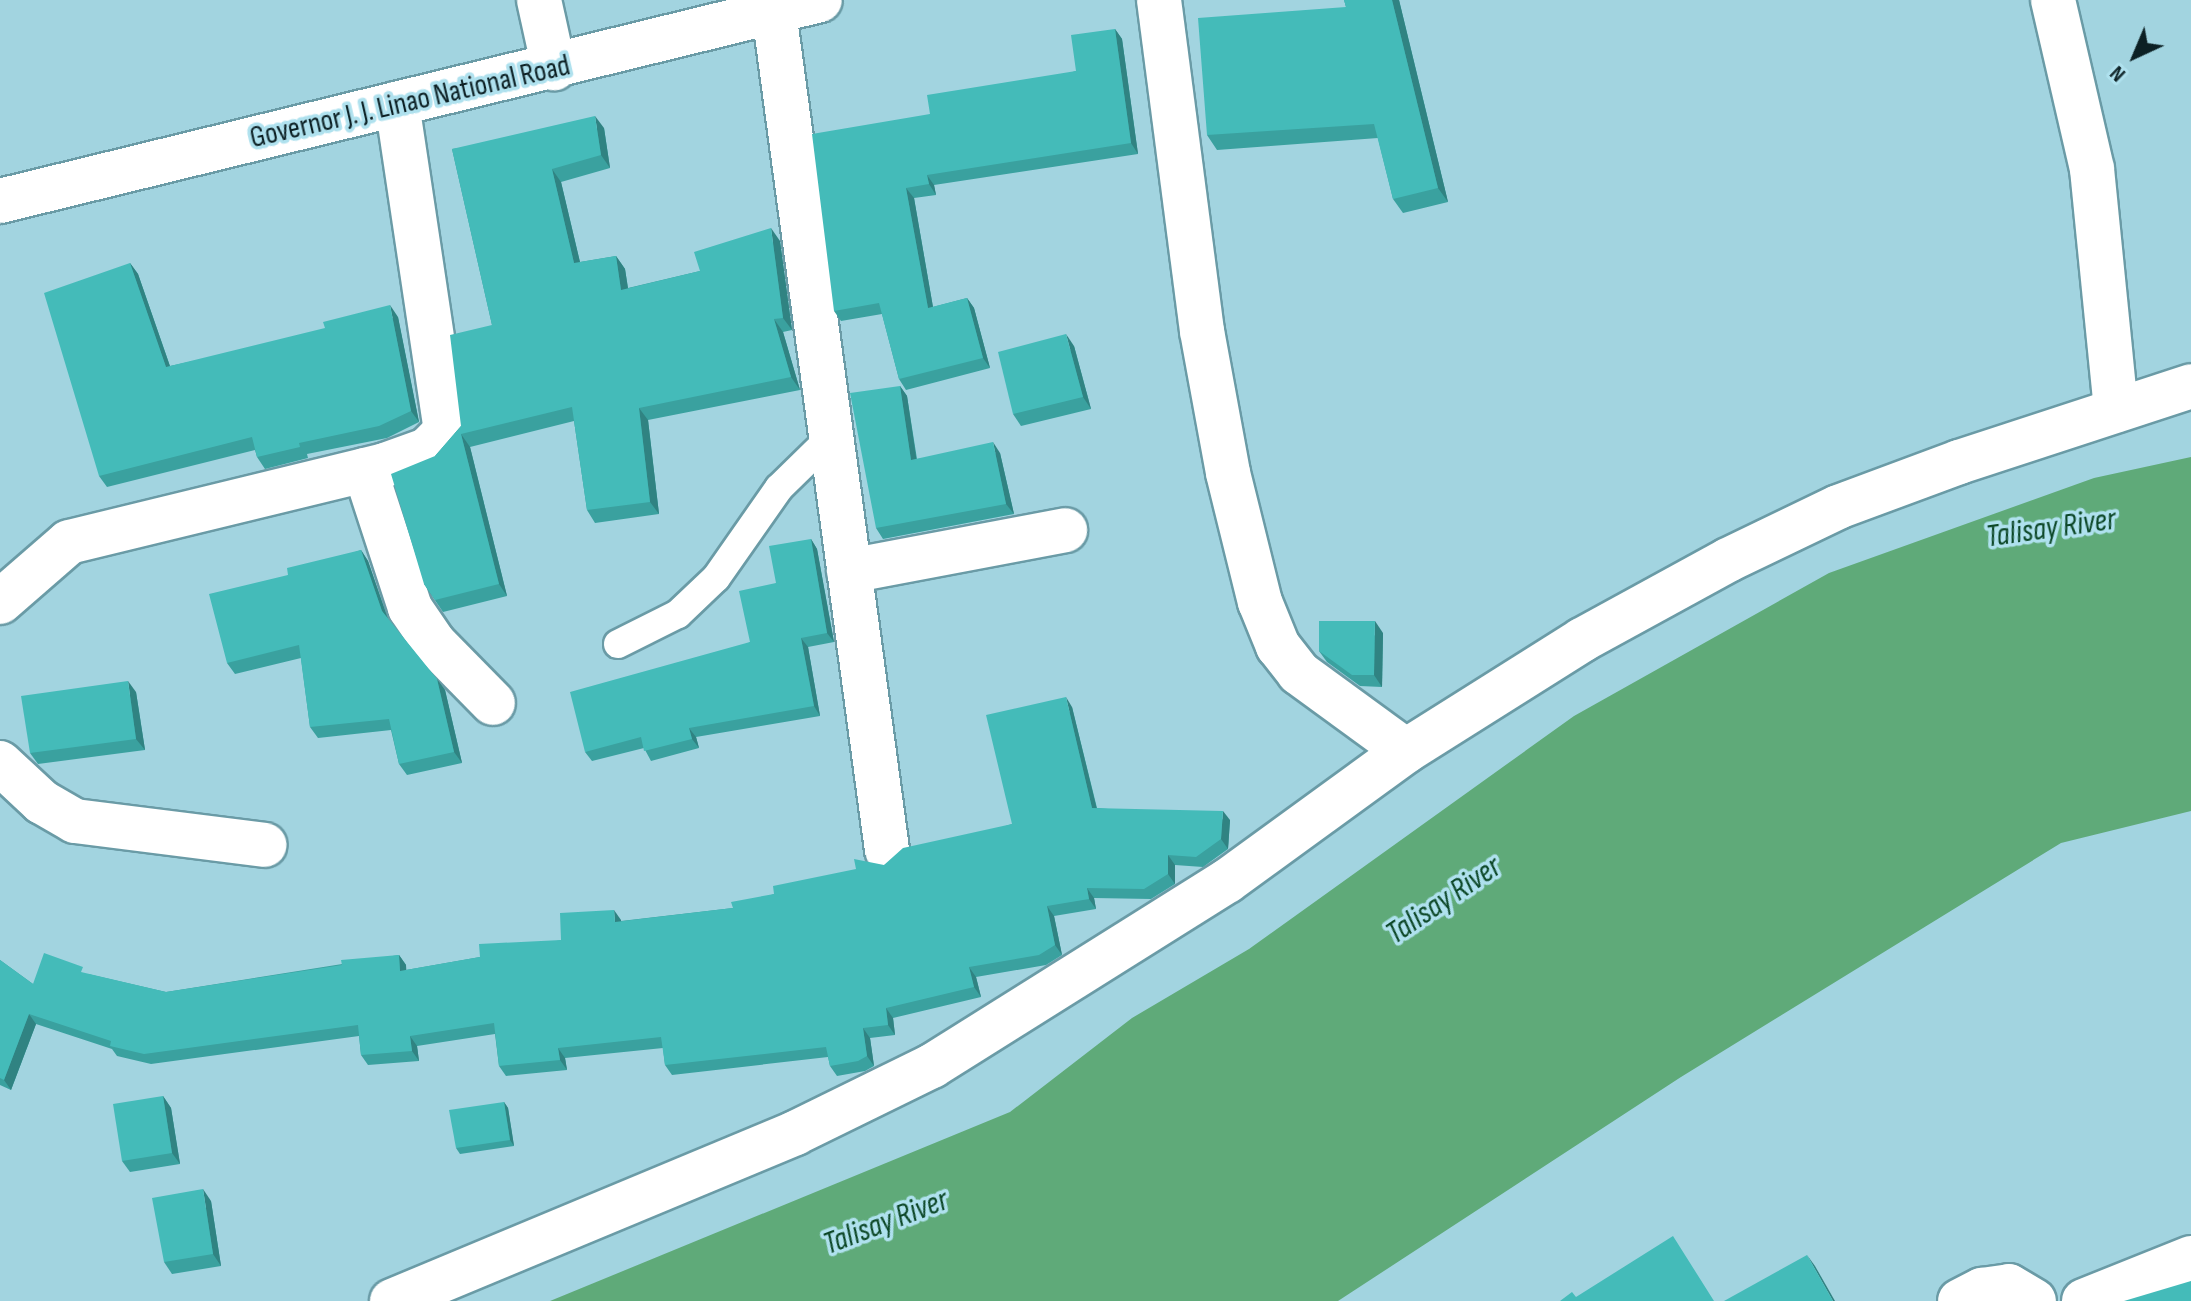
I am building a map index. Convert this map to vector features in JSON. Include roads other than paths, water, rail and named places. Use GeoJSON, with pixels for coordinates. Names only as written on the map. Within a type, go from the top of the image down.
{"type":"FeatureCollection","features":[{"type":"Feature","properties":{"kind":"street"},"geometry":{"type":"LineString","coordinates":[[539,0],[554,68]]}},
{"type":"Feature","properties":{"kind":"street","name":"Governor J. J. Linao National Road"},"geometry":{"type":"LineString","coordinates":[[0,201],[554,68],[820,0]]}},
{"type":"Feature","properties":{"kind":"street"},"geometry":{"type":"LineString","coordinates":[[1159,0],[1202,331],[1228,473],[1260,602],[1278,646],[1299,673],[1406,751]]}},
{"type":"Feature","properties":{"kind":"street"},"geometry":{"type":"LineString","coordinates":[[2053,0],[2092,169],[2116,410]]}},
{"type":"Feature","properties":{"kind":"street"},"geometry":{"type":"LineString","coordinates":[[774,12],[887,850]]}},
{"type":"Feature","properties":{"kind":"street"},"geometry":{"type":"LineString","coordinates":[[0,602],[69,542],[365,470],[427,450],[446,431],[397,104]]}},
{"type":"Feature","properties":{"kind":"street"},"geometry":{"type":"LineString","coordinates":[[392,1301],[756,1150],[932,1066],[1227,881],[1406,751],[1582,640],[1728,560],[1838,507],[2191,386]]}},
{"type":"Feature","properties":{"kind":"street"},"geometry":{"type":"LineString","coordinates":[[365,470],[410,608],[434,643],[493,703]]}},
{"type":"Feature","properties":{"kind":"street"},"geometry":{"type":"LineString","coordinates":[[849,571],[1065,530]]}},
{"type":"Feature","properties":{"kind":"street"},"geometry":{"type":"LineString","coordinates":[[0,763],[42,802],[75,821],[264,845]]}},
{"type":"Feature","properties":{"kind":"street"},"geometry":{"type":"LineString","coordinates":[[2084,1301],[2191,1258]]}},
{"type":"Feature","properties":{"kind":"street"},"geometry":{"type":"LineString","coordinates":[[1960,1301],[1982,1290],[2009,1286],[2034,1301]]}},
{"type":"Feature","properties":{"kind":"lane"},"geometry":{"type":"LineString","coordinates":[[618,644],[678,614],[716,578],[779,488],[831,437]]}},
{"type":"Feature","properties":{"kind":"water","name":"Talisay River"},"geometry":{"type":"Polygon","coordinates":[[[2191,457],[2191,811],[2061,843],[1681,1077],[1338,1301],[550,1301],[1010,1112],[1132,1018],[1249,949],[1574,716],[1829,573],[2094,478],[2191,457]]]}}]}
